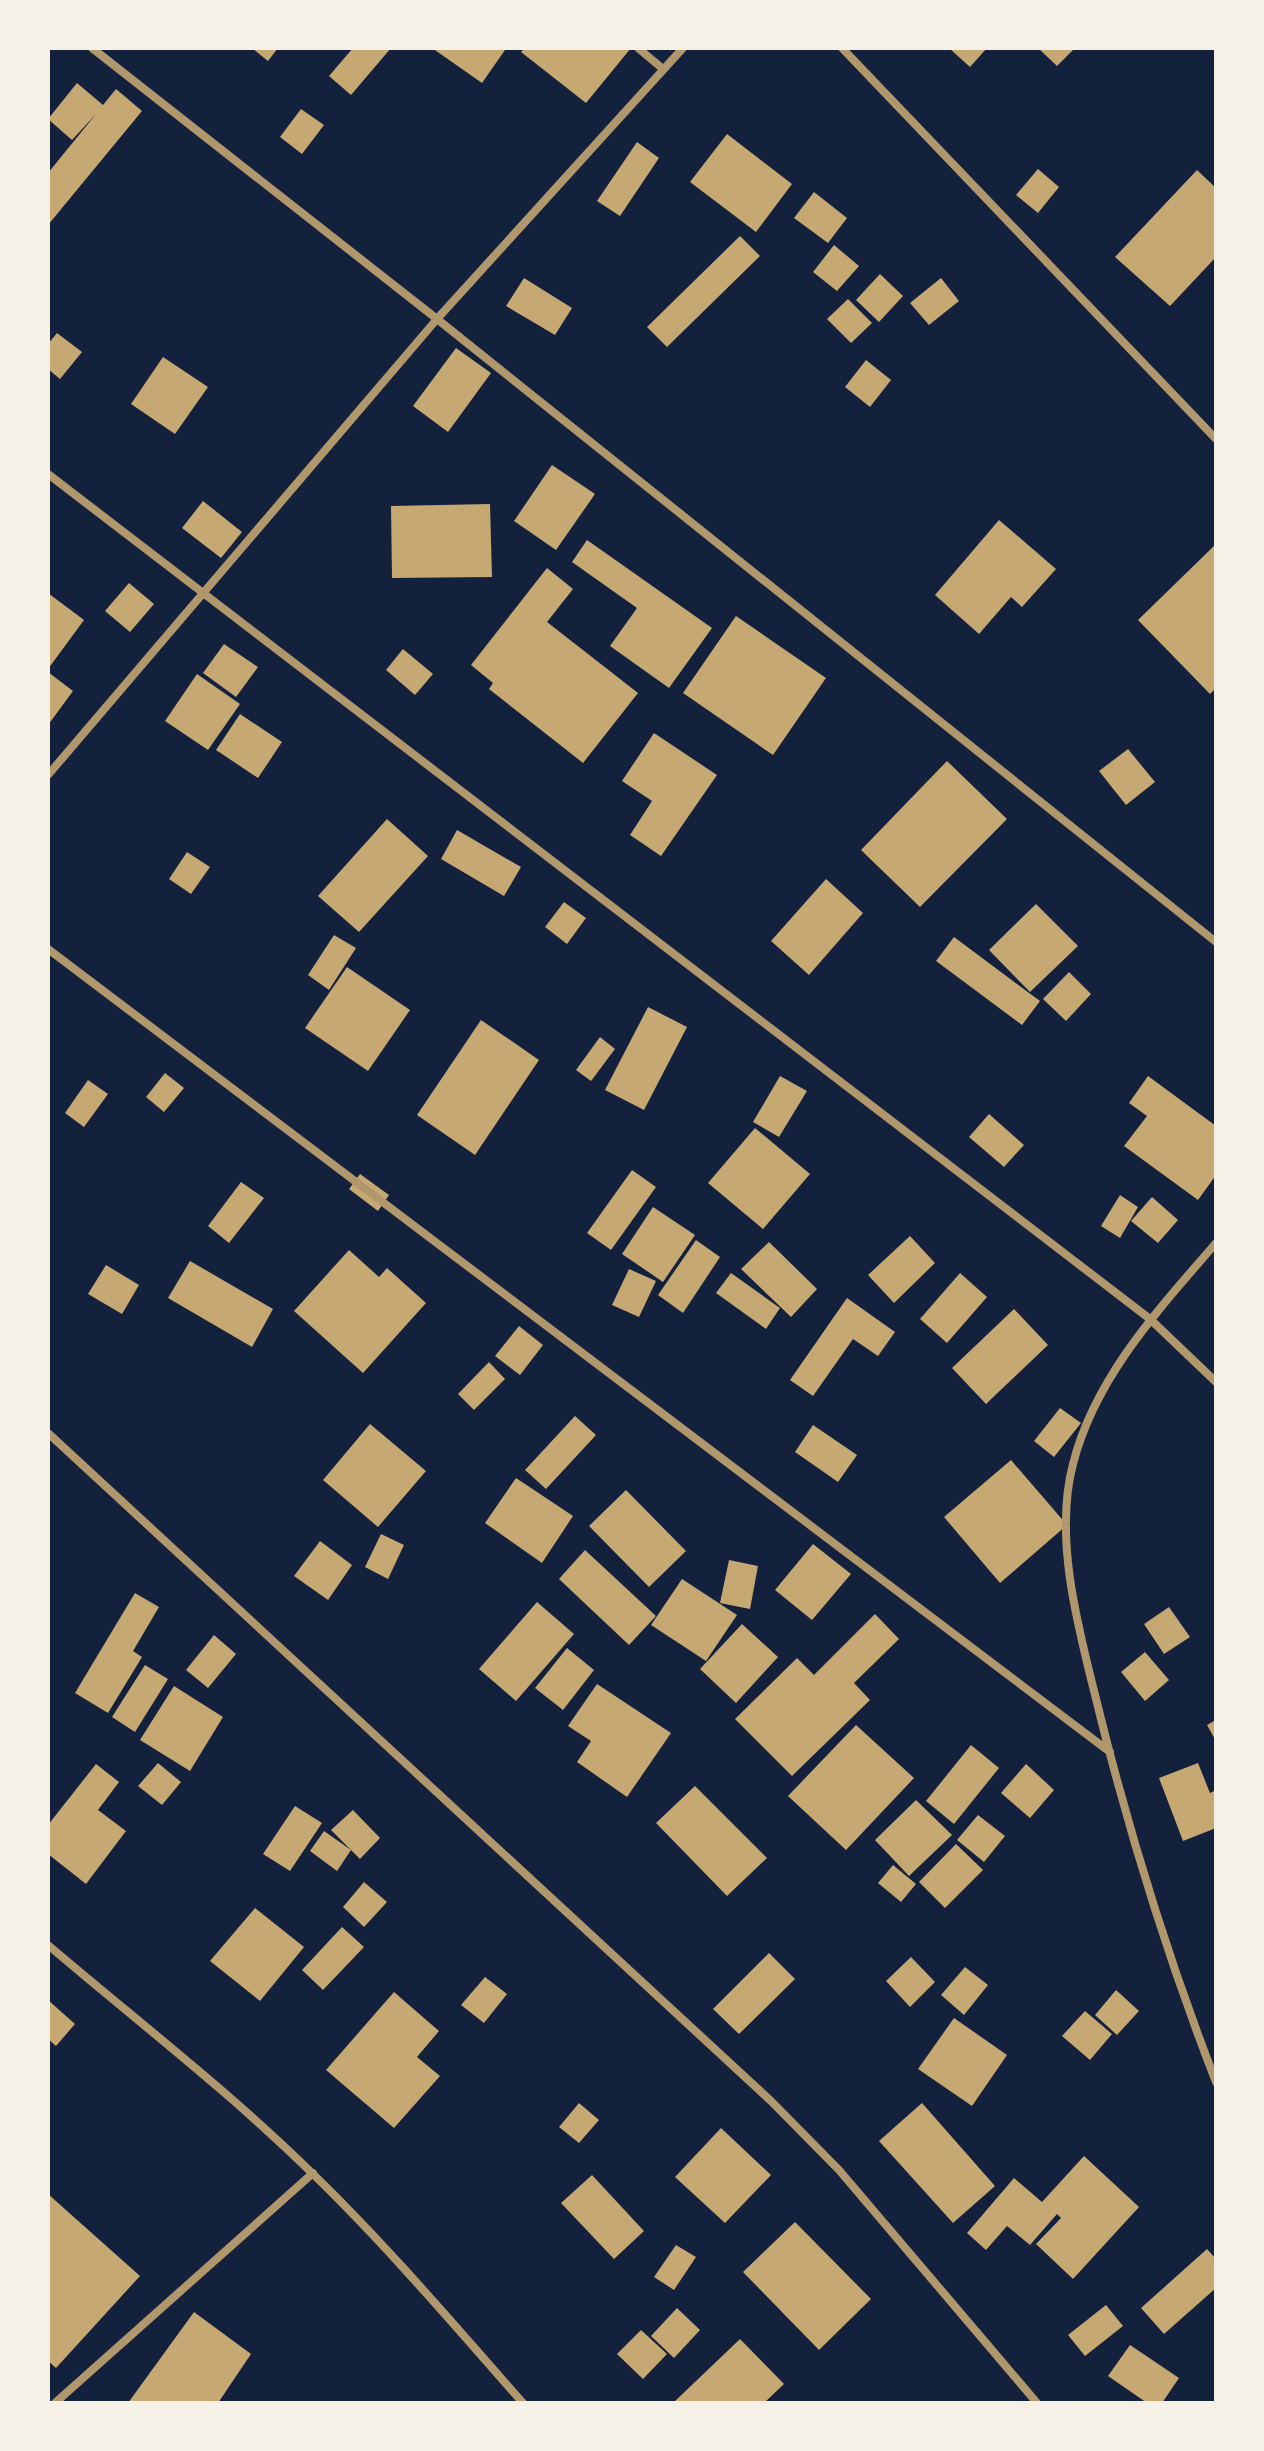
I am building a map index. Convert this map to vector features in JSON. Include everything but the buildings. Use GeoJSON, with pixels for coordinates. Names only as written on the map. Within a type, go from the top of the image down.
{"type":"FeatureCollection","features":[{"type":"Feature","properties":{"kind":"street"},"geometry":{"type":"LineString","coordinates":[[92,48],[437,319],[1216,942]]}},
{"type":"Feature","properties":{"kind":"street"},"geometry":{"type":"LineString","coordinates":[[638,48],[663,69]]}},
{"type":"Feature","properties":{"kind":"street"},"geometry":{"type":"LineString","coordinates":[[48,775],[437,319],[683,48]]}},
{"type":"Feature","properties":{"kind":"street"},"geometry":{"type":"LineString","coordinates":[[842,48],[1216,439]]}},
{"type":"Feature","properties":{"kind":"street"},"geometry":{"type":"LineString","coordinates":[[48,474],[1150,1319],[1216,1382]]}},
{"type":"Feature","properties":{"kind":"street"},"geometry":{"type":"LineString","coordinates":[[48,949],[1110,1752]]}},
{"type":"Feature","properties":{"kind":"street"},"geometry":{"type":"LineString","coordinates":[[1216,1243],[1150,1319],[1114,1371],[1073,1461],[1065,1499],[1065,1537],[1082,1644],[1110,1752],[1181,1993],[1216,2082]]}},
{"type":"Feature","properties":{"kind":"street"},"geometry":{"type":"LineString","coordinates":[[48,1433],[771,2101],[839,2170],[1037,2403]]}},
{"type":"Feature","properties":{"kind":"street"},"geometry":{"type":"LineString","coordinates":[[48,1945],[313,2173],[371,2232],[523,2403]]}},
{"type":"Feature","properties":{"kind":"street"},"geometry":{"type":"LineString","coordinates":[[55,2403],[313,2173]]}}]}
